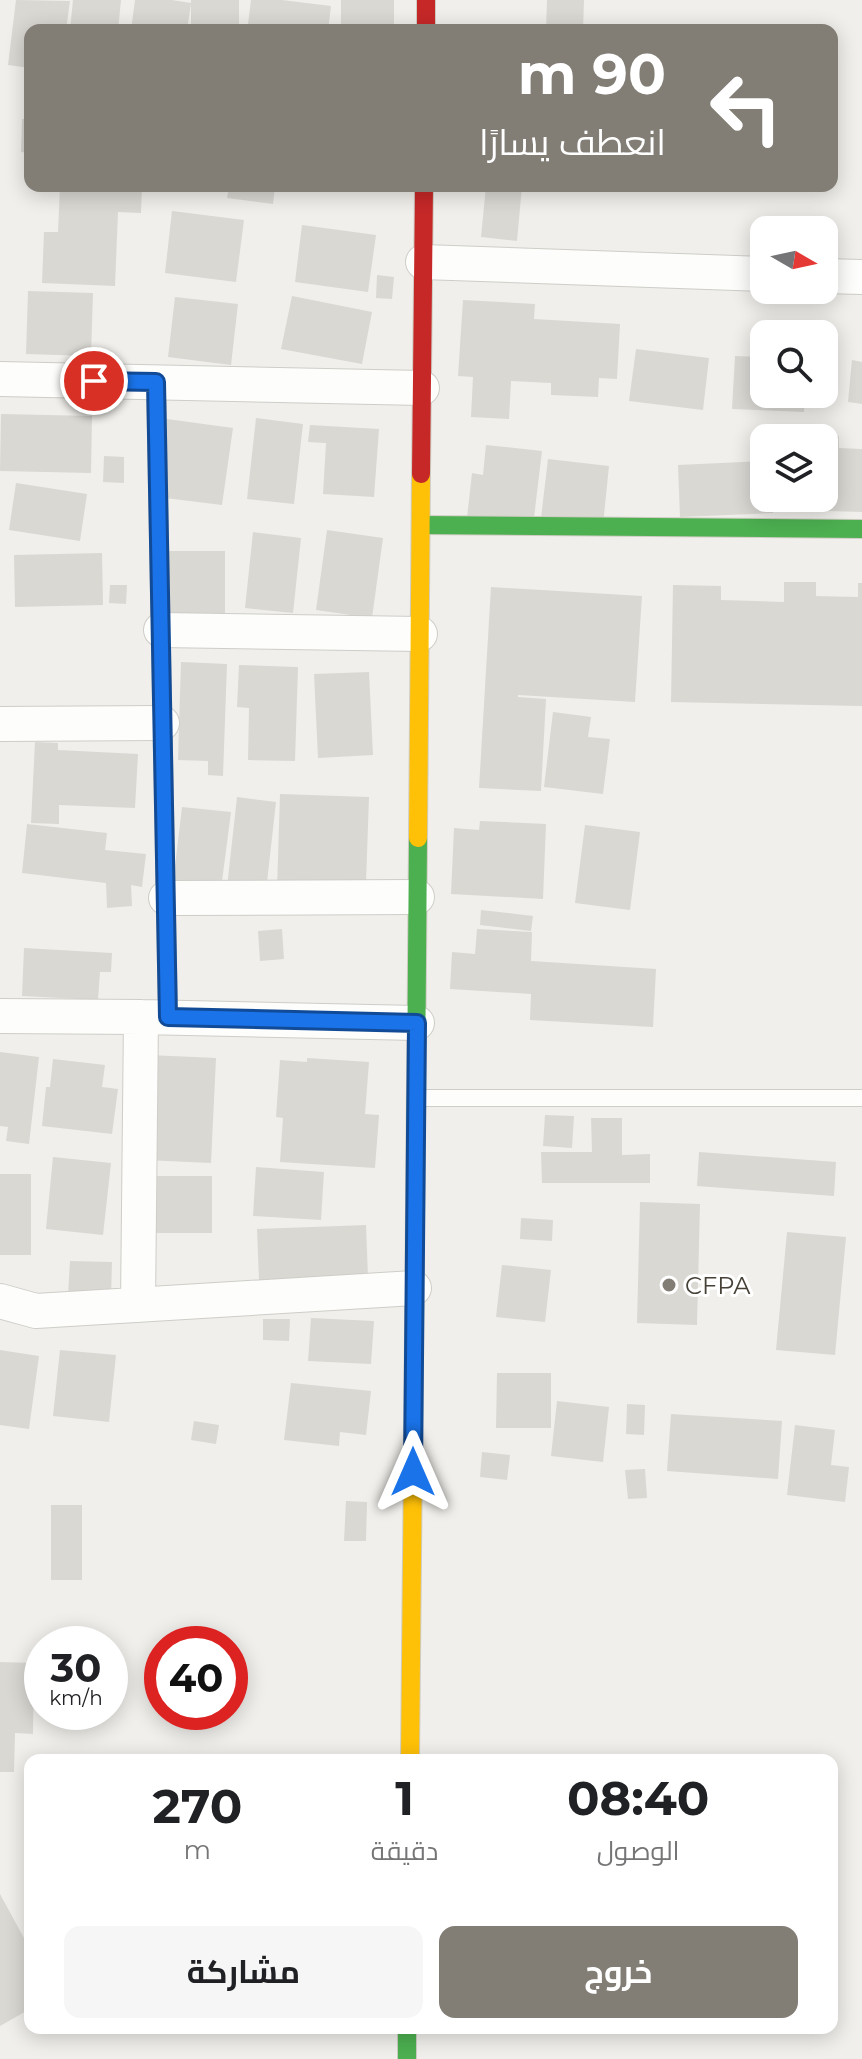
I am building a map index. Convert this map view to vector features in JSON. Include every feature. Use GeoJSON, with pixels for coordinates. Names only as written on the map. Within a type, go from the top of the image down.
{"type":"FeatureCollection","features":[{"type":"Feature","properties":{"kind":"street"},"geometry":{"type":"LineString","coordinates":[[426,0],[426,24]]}},
{"type":"Feature","properties":{"kind":"street"},"geometry":{"type":"LineString","coordinates":[[410,1754],[424,192]]}},
{"type":"Feature","properties":{"kind":"street"},"geometry":{"type":"LineString","coordinates":[[423,262],[750,274]]}},
{"type":"Feature","properties":{"kind":"street"},"geometry":{"type":"LineString","coordinates":[[838,276],[862,277]]}},
{"type":"Feature","properties":{"kind":"street"},"geometry":{"type":"LineString","coordinates":[[0,379],[422,388]]}},
{"type":"Feature","properties":{"kind":"street"},"geometry":{"type":"LineString","coordinates":[[138,1305],[154,1017],[166,898],[156,382]]}},
{"type":"Feature","properties":{"kind":"street"},"geometry":{"type":"LineString","coordinates":[[421,525],[862,529]]}},
{"type":"Feature","properties":{"kind":"street"},"geometry":{"type":"LineString","coordinates":[[161,630],[420,634]]}},
{"type":"Feature","properties":{"kind":"street"},"geometry":{"type":"LineString","coordinates":[[0,724],[162,723]]}},
{"type":"Feature","properties":{"kind":"street"},"geometry":{"type":"LineString","coordinates":[[166,898],[417,897]]}},
{"type":"Feature","properties":{"kind":"street"},"geometry":{"type":"LineString","coordinates":[[0,1016],[417,1023]]}},
{"type":"Feature","properties":{"kind":"street"},"geometry":{"type":"LineString","coordinates":[[0,1301],[36,1311],[414,1288]]}},
{"type":"Feature","properties":{"kind":"street"},"geometry":{"type":"LineString","coordinates":[[407,2034],[407,2059]]}},
{"type":"Feature","properties":{"kind":"lane"},"geometry":{"type":"LineString","coordinates":[[416,1098],[862,1098]]}},
{"type":"Feature","properties":{"kind":"building"},"geometry":{"type":"Polygon","coordinates":[[[16,0],[70,1],[67,24],[24,24],[24,67],[8,65],[16,0]]]}},
{"type":"Feature","properties":{"kind":"building"},"geometry":{"type":"Polygon","coordinates":[[[73,0],[121,0],[119,24],[71,24],[73,0]]]}},
{"type":"Feature","properties":{"kind":"building"},"geometry":{"type":"Polygon","coordinates":[[[135,0],[191,3],[191,0],[239,0],[239,24],[191,24],[191,4],[188,24],[132,24],[135,0]]]}},
{"type":"Feature","properties":{"kind":"building"},"geometry":{"type":"Polygon","coordinates":[[[251,0],[331,6],[329,24],[248,24],[251,0]]]}},
{"type":"Feature","properties":{"kind":"building"},"geometry":{"type":"Polygon","coordinates":[[[341,0],[394,0],[394,24],[341,24],[341,0]]]}},
{"type":"Feature","properties":{"kind":"building"},"geometry":{"type":"Polygon","coordinates":[[[547,0],[584,0],[583,24],[546,24],[547,0]]]}},
{"type":"Feature","properties":{"kind":"building"},"geometry":{"type":"Polygon","coordinates":[[[22,119],[24,119],[24,152],[21,152],[22,119]]]}},
{"type":"Feature","properties":{"kind":"building"},"geometry":{"type":"Polygon","coordinates":[[[60,192],[142,192],[141,213],[118,212],[115,286],[42,283],[44,232],[58,232],[60,192]]]}},
{"type":"Feature","properties":{"kind":"building"},"geometry":{"type":"Polygon","coordinates":[[[228,192],[274,192],[273,204],[227,198],[228,192]]]}},
{"type":"Feature","properties":{"kind":"building"},"geometry":{"type":"Polygon","coordinates":[[[485,192],[521,192],[517,241],[481,237],[485,192]]]}},
{"type":"Feature","properties":{"kind":"building"},"geometry":{"type":"Polygon","coordinates":[[[172,211],[244,220],[236,282],[165,273],[172,211]]]}},
{"type":"Feature","properties":{"kind":"building"},"geometry":{"type":"Polygon","coordinates":[[[302,225],[376,235],[368,292],[295,282],[302,225]]]}},
{"type":"Feature","properties":{"kind":"building"},"geometry":{"type":"Polygon","coordinates":[[[377,275],[394,277],[392,299],[376,298],[377,275]]]}},
{"type":"Feature","properties":{"kind":"building"},"geometry":{"type":"Polygon","coordinates":[[[28,291],[93,293],[91,356],[26,354],[28,291]]]}},
{"type":"Feature","properties":{"kind":"building"},"geometry":{"type":"Polygon","coordinates":[[[292,296],[372,312],[362,364],[281,349],[292,296]]]}},
{"type":"Feature","properties":{"kind":"building"},"geometry":{"type":"Polygon","coordinates":[[[175,297],[238,304],[231,365],[168,357],[175,297]]]}},
{"type":"Feature","properties":{"kind":"building"},"geometry":{"type":"Polygon","coordinates":[[[463,300],[535,304],[534,319],[620,324],[617,379],[599,378],[598,397],[551,395],[551,383],[511,381],[509,419],[471,417],[473,377],[458,376],[463,300]]]}},
{"type":"Feature","properties":{"kind":"building"},"geometry":{"type":"Polygon","coordinates":[[[636,349],[709,358],[703,410],[629,401],[636,349]]]}},
{"type":"Feature","properties":{"kind":"building"},"geometry":{"type":"Polygon","coordinates":[[[735,356],[750,357],[750,408],[804,408],[804,412],[732,409],[735,356]]]}},
{"type":"Feature","properties":{"kind":"building"},"geometry":{"type":"Polygon","coordinates":[[[852,360],[862,362],[862,404],[848,402],[852,360]]]}},
{"type":"Feature","properties":{"kind":"building"},"geometry":{"type":"Polygon","coordinates":[[[1,414],[92,416],[91,473],[0,471],[1,414]]]}},
{"type":"Feature","properties":{"kind":"building"},"geometry":{"type":"Polygon","coordinates":[[[256,418],[303,424],[294,504],[247,499],[256,418]]]}},
{"type":"Feature","properties":{"kind":"building"},"geometry":{"type":"Polygon","coordinates":[[[167,419],[233,428],[222,505],[157,497],[167,419]]]}},
{"type":"Feature","properties":{"kind":"building"},"geometry":{"type":"Polygon","coordinates":[[[310,425],[379,429],[374,497],[323,494],[326,443],[308,442],[310,425]]]}},
{"type":"Feature","properties":{"kind":"building"},"geometry":{"type":"Polygon","coordinates":[[[838,436],[839,448],[862,449],[862,512],[838,511],[838,436]]]}},
{"type":"Feature","properties":{"kind":"building"},"geometry":{"type":"Polygon","coordinates":[[[486,445],[542,451],[533,526],[467,518],[472,473],[483,475],[486,445]]]}},
{"type":"Feature","properties":{"kind":"building"},"geometry":{"type":"Polygon","coordinates":[[[104,456],[124,457],[124,483],[103,482],[104,456]]]}},
{"type":"Feature","properties":{"kind":"building"},"geometry":{"type":"Polygon","coordinates":[[[548,459],[609,466],[603,525],[541,518],[548,459]]]}},
{"type":"Feature","properties":{"kind":"building"},"geometry":{"type":"Polygon","coordinates":[[[750,462],[750,512],[773,513],[680,517],[678,465],[750,462]]]}},
{"type":"Feature","properties":{"kind":"building"},"geometry":{"type":"Polygon","coordinates":[[[16,483],[87,494],[80,541],[9,530],[16,483]]]}},
{"type":"Feature","properties":{"kind":"building"},"geometry":{"type":"Polygon","coordinates":[[[327,530],[383,538],[372,618],[316,610],[327,530]]]}},
{"type":"Feature","properties":{"kind":"building"},"geometry":{"type":"Polygon","coordinates":[[[253,532],[301,538],[293,613],[245,608],[253,532]]]}},
{"type":"Feature","properties":{"kind":"building"},"geometry":{"type":"Polygon","coordinates":[[[168,551],[225,551],[225,613],[169,613],[168,551]]]}},
{"type":"Feature","properties":{"kind":"building"},"geometry":{"type":"Polygon","coordinates":[[[102,553],[103,605],[15,607],[14,555],[102,553]]]}},
{"type":"Feature","properties":{"kind":"building"},"geometry":{"type":"Polygon","coordinates":[[[784,582],[816,582],[816,596],[858,597],[858,583],[862,583],[862,706],[671,702],[673,585],[721,586],[721,600],[784,602],[784,582]]]}},
{"type":"Feature","properties":{"kind":"building"},"geometry":{"type":"Polygon","coordinates":[[[110,585],[127,585],[126,604],[109,603],[110,585]]]}},
{"type":"Feature","properties":{"kind":"building"},"geometry":{"type":"Polygon","coordinates":[[[491,587],[642,596],[635,702],[518,695],[546,699],[541,791],[479,788],[491,587]]]}},
{"type":"Feature","properties":{"kind":"building"},"geometry":{"type":"Polygon","coordinates":[[[181,662],[227,664],[223,776],[208,775],[208,761],[178,760],[181,662]]]}},
{"type":"Feature","properties":{"kind":"building"},"geometry":{"type":"Polygon","coordinates":[[[239,665],[298,667],[295,761],[248,760],[249,708],[237,707],[239,665]]]}},
{"type":"Feature","properties":{"kind":"building"},"geometry":{"type":"Polygon","coordinates":[[[369,672],[373,755],[318,758],[314,674],[369,672]]]}},
{"type":"Feature","properties":{"kind":"building"},"geometry":{"type":"Polygon","coordinates":[[[553,712],[591,717],[588,737],[610,739],[603,794],[544,787],[553,712]]]}},
{"type":"Feature","properties":{"kind":"building"},"geometry":{"type":"Polygon","coordinates":[[[35,742],[58,743],[58,750],[138,754],[135,808],[59,805],[59,824],[31,823],[35,742]]]}},
{"type":"Feature","properties":{"kind":"building"},"geometry":{"type":"Polygon","coordinates":[[[280,794],[369,797],[366,883],[277,889],[280,794]]]}},
{"type":"Feature","properties":{"kind":"building"},"geometry":{"type":"Polygon","coordinates":[[[237,797],[276,802],[266,891],[227,887],[237,797]]]}},
{"type":"Feature","properties":{"kind":"building"},"geometry":{"type":"Polygon","coordinates":[[[182,807],[231,812],[221,889],[173,883],[182,807]]]}},
{"type":"Feature","properties":{"kind":"building"},"geometry":{"type":"Polygon","coordinates":[[[480,821],[546,824],[543,899],[451,894],[454,828],[479,830],[480,821]]]}},
{"type":"Feature","properties":{"kind":"building"},"geometry":{"type":"Polygon","coordinates":[[[27,824],[107,833],[105,850],[146,854],[142,887],[131,885],[132,906],[107,908],[106,883],[22,873],[27,824]]]}},
{"type":"Feature","properties":{"kind":"building"},"geometry":{"type":"Polygon","coordinates":[[[585,825],[640,832],[630,910],[575,903],[585,825]]]}},
{"type":"Feature","properties":{"kind":"building"},"geometry":{"type":"Polygon","coordinates":[[[481,910],[533,916],[531,931],[480,925],[481,910]]]}},
{"type":"Feature","properties":{"kind":"building"},"geometry":{"type":"Polygon","coordinates":[[[282,929],[284,959],[260,961],[258,931],[282,929]]]}},
{"type":"Feature","properties":{"kind":"building"},"geometry":{"type":"Polygon","coordinates":[[[477,929],[532,932],[531,961],[656,969],[653,1027],[530,1020],[531,994],[450,989],[452,952],[475,954],[477,929]]]}},
{"type":"Feature","properties":{"kind":"building"},"geometry":{"type":"Polygon","coordinates":[[[24,948],[112,953],[111,972],[100,972],[98,1000],[22,996],[24,948]]]}},
{"type":"Feature","properties":{"kind":"building"},"geometry":{"type":"Polygon","coordinates":[[[0,1052],[39,1057],[29,1144],[6,1141],[8,1127],[0,1126],[0,1052]]]}},
{"type":"Feature","properties":{"kind":"building"},"geometry":{"type":"Polygon","coordinates":[[[149,1055],[216,1058],[211,1163],[145,1160],[149,1055]]]}},
{"type":"Feature","properties":{"kind":"building"},"geometry":{"type":"Polygon","coordinates":[[[307,1058],[369,1062],[365,1114],[379,1115],[375,1168],[280,1162],[283,1118],[276,1117],[280,1060],[307,1062],[307,1058]]]}},
{"type":"Feature","properties":{"kind":"building"},"geometry":{"type":"Polygon","coordinates":[[[53,1059],[105,1065],[102,1087],[118,1089],[112,1134],[42,1126],[53,1059]]]}},
{"type":"Feature","properties":{"kind":"building"},"geometry":{"type":"Polygon","coordinates":[[[545,1115],[574,1116],[572,1148],[543,1146],[545,1115]]]}},
{"type":"Feature","properties":{"kind":"building"},"geometry":{"type":"Polygon","coordinates":[[[591,1118],[622,1118],[622,1155],[650,1154],[650,1183],[542,1183],[541,1152],[592,1152],[591,1118]]]}},
{"type":"Feature","properties":{"kind":"building"},"geometry":{"type":"Polygon","coordinates":[[[699,1152],[836,1162],[834,1196],[697,1186],[699,1152]]]}},
{"type":"Feature","properties":{"kind":"building"},"geometry":{"type":"Polygon","coordinates":[[[53,1157],[111,1163],[103,1235],[46,1229],[53,1157]]]}},
{"type":"Feature","properties":{"kind":"building"},"geometry":{"type":"Polygon","coordinates":[[[256,1167],[324,1172],[321,1220],[253,1216],[256,1167]]]}},
{"type":"Feature","properties":{"kind":"building"},"geometry":{"type":"Polygon","coordinates":[[[0,1174],[31,1174],[31,1255],[0,1255],[0,1174]]]}},
{"type":"Feature","properties":{"kind":"building"},"geometry":{"type":"Polygon","coordinates":[[[152,1176],[212,1176],[212,1233],[152,1233],[152,1176]]]}},
{"type":"Feature","properties":{"kind":"building"},"geometry":{"type":"Polygon","coordinates":[[[640,1202],[700,1204],[697,1325],[637,1323],[640,1202]]]}},
{"type":"Feature","properties":{"kind":"building"},"geometry":{"type":"Polygon","coordinates":[[[521,1218],[553,1220],[552,1241],[520,1239],[521,1218]]]}},
{"type":"Feature","properties":{"kind":"building"},"geometry":{"type":"Polygon","coordinates":[[[366,1225],[368,1277],[259,1280],[257,1229],[366,1225]]]}},
{"type":"Feature","properties":{"kind":"building"},"geometry":{"type":"Polygon","coordinates":[[[787,1232],[846,1237],[835,1355],[776,1350],[787,1232]]]}},
{"type":"Feature","properties":{"kind":"building"},"geometry":{"type":"Polygon","coordinates":[[[70,1261],[112,1262],[111,1297],[68,1295],[70,1261]]]}},
{"type":"Feature","properties":{"kind":"building"},"geometry":{"type":"Polygon","coordinates":[[[502,1265],[551,1270],[545,1322],[496,1317],[502,1265]]]}},
{"type":"Feature","properties":{"kind":"building"},"geometry":{"type":"Polygon","coordinates":[[[311,1318],[374,1321],[371,1364],[308,1361],[311,1318]]]}},
{"type":"Feature","properties":{"kind":"building"},"geometry":{"type":"Polygon","coordinates":[[[263,1319],[290,1319],[289,1341],[263,1340],[263,1319]]]}},
{"type":"Feature","properties":{"kind":"building"},"geometry":{"type":"Polygon","coordinates":[[[0,1350],[39,1356],[29,1429],[0,1425],[0,1350]]]}},
{"type":"Feature","properties":{"kind":"building"},"geometry":{"type":"Polygon","coordinates":[[[60,1350],[116,1355],[109,1422],[53,1416],[60,1350]]]}},
{"type":"Feature","properties":{"kind":"building"},"geometry":{"type":"Polygon","coordinates":[[[497,1373],[551,1373],[551,1428],[496,1428],[497,1373]]]}},
{"type":"Feature","properties":{"kind":"building"},"geometry":{"type":"Polygon","coordinates":[[[291,1383],[371,1391],[366,1435],[340,1432],[339,1446],[284,1440],[291,1383]]]}},
{"type":"Feature","properties":{"kind":"building"},"geometry":{"type":"Polygon","coordinates":[[[557,1401],[609,1407],[603,1462],[551,1456],[557,1401]]]}},
{"type":"Feature","properties":{"kind":"building"},"geometry":{"type":"Polygon","coordinates":[[[627,1404],[645,1405],[644,1435],[626,1434],[627,1404]]]}},
{"type":"Feature","properties":{"kind":"building"},"geometry":{"type":"Polygon","coordinates":[[[671,1414],[782,1421],[778,1479],[667,1471],[671,1414]]]}},
{"type":"Feature","properties":{"kind":"building"},"geometry":{"type":"Polygon","coordinates":[[[194,1421],[219,1425],[216,1444],[191,1440],[194,1421]]]}},
{"type":"Feature","properties":{"kind":"building"},"geometry":{"type":"Polygon","coordinates":[[[795,1425],[835,1430],[831,1465],[849,1467],[845,1502],[787,1495],[795,1425]]]}},
{"type":"Feature","properties":{"kind":"building"},"geometry":{"type":"Polygon","coordinates":[[[482,1452],[510,1455],[507,1480],[480,1477],[482,1452]]]}},
{"type":"Feature","properties":{"kind":"building"},"geometry":{"type":"Polygon","coordinates":[[[645,1469],[647,1498],[628,1499],[625,1470],[645,1469]]]}},
{"type":"Feature","properties":{"kind":"building"},"geometry":{"type":"Polygon","coordinates":[[[346,1501],[367,1502],[366,1541],[344,1541],[346,1501]]]}},
{"type":"Feature","properties":{"kind":"building"},"geometry":{"type":"Polygon","coordinates":[[[51,1505],[82,1505],[82,1580],[51,1580],[51,1505]]]}},
{"type":"Feature","properties":{"kind":"building"},"geometry":{"type":"Polygon","coordinates":[[[0,1662],[24,1663],[24,1730],[33,1730],[33,1734],[15,1733],[14,1772],[0,1772],[0,1662]]]}},
{"type":"Feature","properties":{"kind":"building"},"geometry":{"type":"Polygon","coordinates":[[[0,1894],[24,1938],[24,2012],[0,2026],[0,1894]]]}},
{"type":"Feature","properties":{"kind":"traffic: fast"},"geometry":{"type":"LineString","coordinates":[[421,525],[862,529]]}},
{"type":"Feature","properties":{"kind":"traffic: fast"},"geometry":{"type":"LineString","coordinates":[[413,1455],[418,838]]}},
{"type":"Feature","properties":{"kind":"traffic: fast"},"geometry":{"type":"LineString","coordinates":[[407,2034],[407,2059]]}},
{"type":"Feature","properties":{"kind":"traffic: slow"},"geometry":{"type":"LineString","coordinates":[[156,382],[168,1017]]}},
{"type":"Feature","properties":{"kind":"traffic: slow"},"geometry":{"type":"LineString","coordinates":[[418,838],[421,474]]}},
{"type":"Feature","properties":{"kind":"traffic: slow"},"geometry":{"type":"LineString","coordinates":[[410,1754],[413,1455]]}},
{"type":"Feature","properties":{"kind":"traffic: jam"},"geometry":{"type":"LineString","coordinates":[[426,0],[426,24]]}},
{"type":"Feature","properties":{"kind":"traffic: jam"},"geometry":{"type":"LineString","coordinates":[[421,474],[424,192]]}},
{"type":"Feature","properties":{"kind":"place","name":"CFPA"},"geometry":{"type":"Point","coordinates":[669,1285]}},
{"type":"Feature","properties":{"kind":"route"},"geometry":{"type":"LineString","coordinates":[[94,381],[156,382],[168,1017],[417,1023],[413,1472]]}}]}
